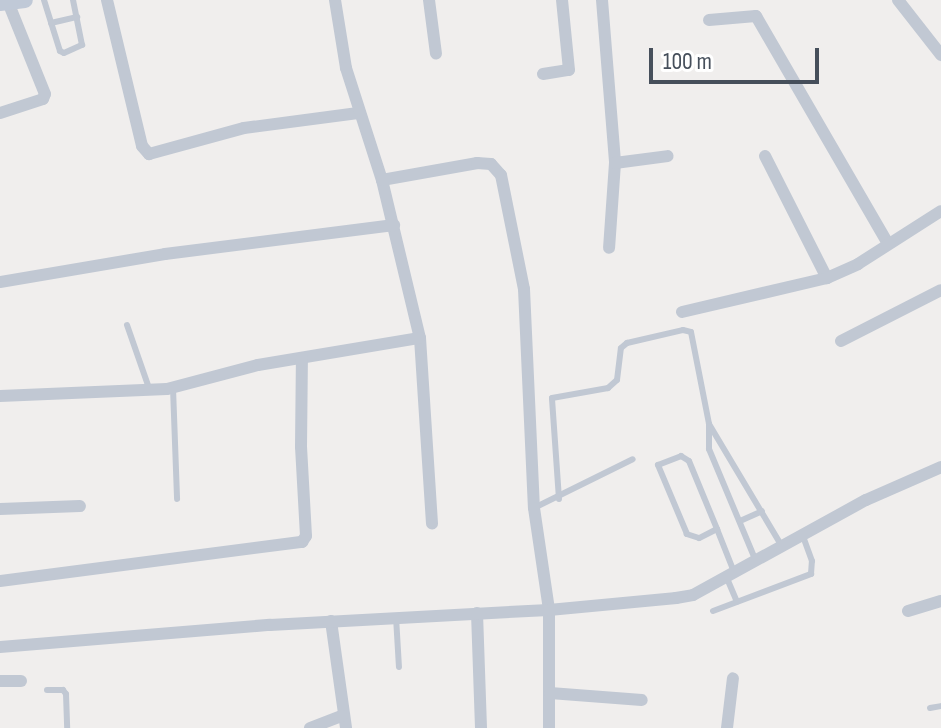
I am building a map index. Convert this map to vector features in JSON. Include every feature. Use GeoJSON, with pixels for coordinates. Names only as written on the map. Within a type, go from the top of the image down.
{"type":"FeatureCollection","features":[{"type":"Feature","properties":{"kind":"main road"},"geometry":{"type":"LineString","coordinates":[[4,3],[25,0]]}},
{"type":"Feature","properties":{"kind":"street"},"geometry":{"type":"LineString","coordinates":[[107,0],[142,146],[149,154],[244,128],[358,113]]}},
{"type":"Feature","properties":{"kind":"street"},"geometry":{"type":"LineString","coordinates":[[335,0],[358,113],[382,180],[420,338],[432,524]]}},
{"type":"Feature","properties":{"kind":"street"},"geometry":{"type":"LineString","coordinates":[[429,0],[436,54]]}},
{"type":"Feature","properties":{"kind":"street"},"geometry":{"type":"LineString","coordinates":[[543,74],[569,70],[562,0]]}},
{"type":"Feature","properties":{"kind":"street"},"geometry":{"type":"LineString","coordinates":[[602,0],[615,163],[609,248]]}},
{"type":"Feature","properties":{"kind":"street"},"geometry":{"type":"LineString","coordinates":[[898,0],[941,55]]}},
{"type":"Feature","properties":{"kind":"street"},"geometry":{"type":"LineString","coordinates":[[0,113],[43,99],[45,94],[4,3]]}},
{"type":"Feature","properties":{"kind":"street"},"geometry":{"type":"LineString","coordinates":[[709,20],[752,14],[758,18],[888,244]]}},
{"type":"Feature","properties":{"kind":"street"},"geometry":{"type":"LineString","coordinates":[[615,163],[668,156]]}},
{"type":"Feature","properties":{"kind":"street"},"geometry":{"type":"LineString","coordinates":[[765,156],[827,278]]}},
{"type":"Feature","properties":{"kind":"street"},"geometry":{"type":"LineString","coordinates":[[382,180],[477,163],[491,164],[501,175],[524,289],[534,508],[549,610],[549,728]]}},
{"type":"Feature","properties":{"kind":"street"},"geometry":{"type":"LineString","coordinates":[[682,312],[827,278],[941,211]]}},
{"type":"Feature","properties":{"kind":"street"},"geometry":{"type":"LineString","coordinates":[[0,282],[165,254],[394,225]]}},
{"type":"Feature","properties":{"kind":"street"},"geometry":{"type":"LineString","coordinates":[[841,341],[941,290]]}},
{"type":"Feature","properties":{"kind":"street"},"geometry":{"type":"LineString","coordinates":[[0,396],[173,388],[258,365],[420,338]]}},
{"type":"Feature","properties":{"kind":"street"},"geometry":{"type":"LineString","coordinates":[[0,574],[0,581],[302,542],[306,536],[301,447],[302,358]]}},
{"type":"Feature","properties":{"kind":"street"},"geometry":{"type":"LineString","coordinates":[[0,647],[331,621],[549,610],[685,597],[802,534],[941,467]]}},
{"type":"Feature","properties":{"kind":"street"},"geometry":{"type":"LineString","coordinates":[[0,509],[80,506]]}},
{"type":"Feature","properties":{"kind":"street"},"geometry":{"type":"LineString","coordinates":[[908,611],[941,601]]}},
{"type":"Feature","properties":{"kind":"street"},"geometry":{"type":"LineString","coordinates":[[477,613],[481,728]]}},
{"type":"Feature","properties":{"kind":"street"},"geometry":{"type":"LineString","coordinates":[[310,728],[344,722],[331,621]]}},
{"type":"Feature","properties":{"kind":"street"},"geometry":{"type":"LineString","coordinates":[[727,728],[733,678]]}},
{"type":"Feature","properties":{"kind":"street"},"geometry":{"type":"LineString","coordinates":[[0,681],[21,681]]}},
{"type":"Feature","properties":{"kind":"street"},"geometry":{"type":"LineString","coordinates":[[550,693],[642,700]]}},
{"type":"Feature","properties":{"kind":"lane"},"geometry":{"type":"LineString","coordinates":[[44,0],[60,51],[64,53],[82,45],[73,0]]}},
{"type":"Feature","properties":{"kind":"lane"},"geometry":{"type":"LineString","coordinates":[[51,23],[77,17]]}},
{"type":"Feature","properties":{"kind":"lane"},"geometry":{"type":"LineString","coordinates":[[127,325],[150,391]]}},
{"type":"Feature","properties":{"kind":"lane"},"geometry":{"type":"LineString","coordinates":[[559,499],[552,398],[608,388],[617,380],[621,348],[627,343],[683,330],[691,332],[709,424],[709,449],[755,559]]}},
{"type":"Feature","properties":{"kind":"lane"},"geometry":{"type":"LineString","coordinates":[[173,388],[177,499]]}},
{"type":"Feature","properties":{"kind":"lane"},"geometry":{"type":"LineString","coordinates":[[709,424],[781,545]]}},
{"type":"Feature","properties":{"kind":"lane"},"geometry":{"type":"LineString","coordinates":[[714,460],[729,453]]}},
{"type":"Feature","properties":{"kind":"lane"},"geometry":{"type":"LineString","coordinates":[[717,529],[699,538],[687,534],[658,465],[686,457],[717,529],[737,602]]}},
{"type":"Feature","properties":{"kind":"lane"},"geometry":{"type":"LineString","coordinates":[[534,508],[559,499],[633,459]]}},
{"type":"Feature","properties":{"kind":"lane"},"geometry":{"type":"LineString","coordinates":[[740,521],[762,511]]}},
{"type":"Feature","properties":{"kind":"lane"},"geometry":{"type":"LineString","coordinates":[[713,611],[811,574],[812,561],[802,534]]}},
{"type":"Feature","properties":{"kind":"lane"},"geometry":{"type":"LineString","coordinates":[[396,617],[399,667]]}},
{"type":"Feature","properties":{"kind":"lane"},"geometry":{"type":"LineString","coordinates":[[47,690],[63,690],[66,694],[67,728]]}},
{"type":"Feature","properties":{"kind":"lane"},"geometry":{"type":"LineString","coordinates":[[930,708],[941,706]]}}]}
